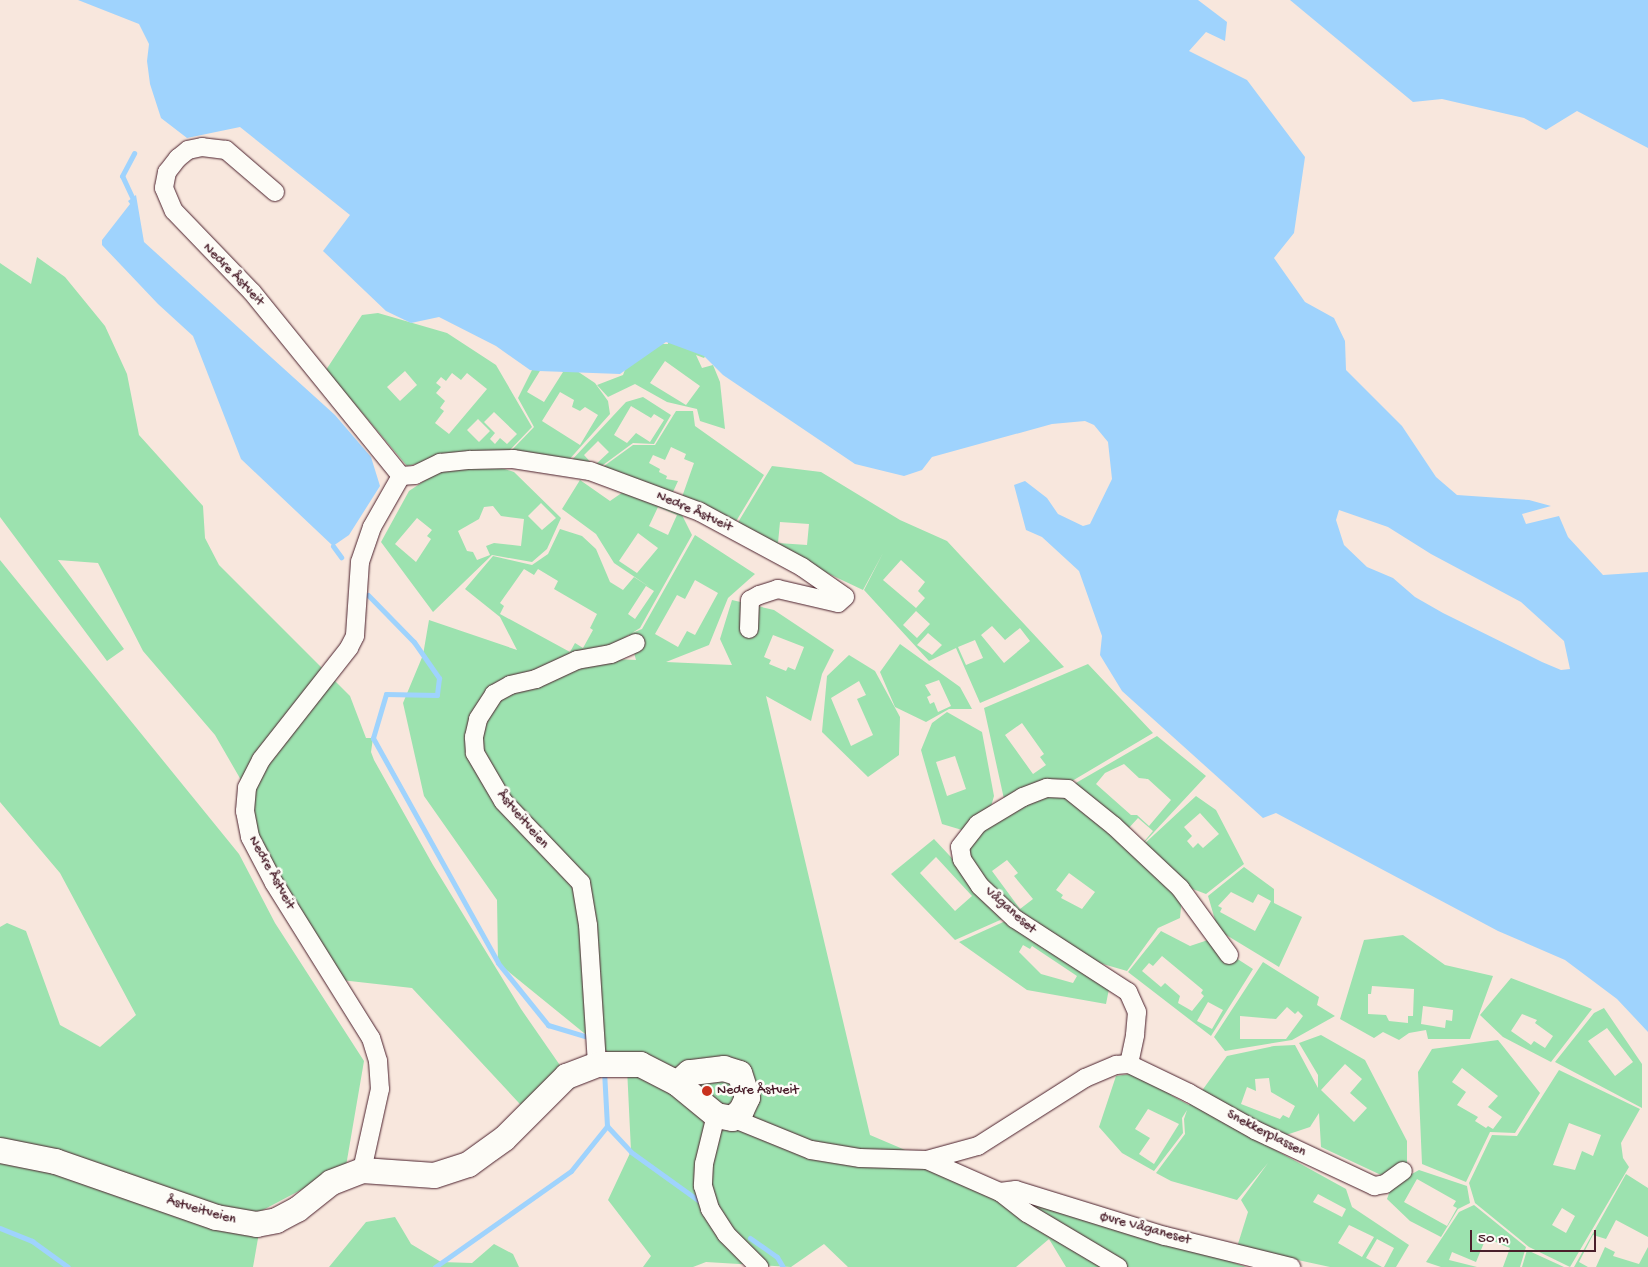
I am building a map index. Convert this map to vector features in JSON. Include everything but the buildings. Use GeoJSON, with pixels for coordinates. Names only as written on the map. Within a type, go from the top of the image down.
{"type":"FeatureCollection","features":[{"type":"Feature","properties":{"kind":"street","name":"Nedre Åstveit"},"geometry":{"type":"LineString","coordinates":[[275,192],[226,150],[202,147],[188,150],[178,158],[167,172],[164,188],[174,211],[252,292],[401,476]]}},
{"type":"Feature","properties":{"kind":"street","name":"Nedre Åstveit"},"geometry":{"type":"LineString","coordinates":[[401,476],[416,475],[440,463],[512,459],[590,471],[700,512],[802,567],[836,587],[845,596],[838,603],[778,589],[759,595],[750,600],[748,629]]}},
{"type":"Feature","properties":{"kind":"street","name":"Nedre Åstveit"},"geometry":{"type":"LineString","coordinates":[[362,1170],[380,1089],[376,1053],[371,1038],[258,853],[250,837],[245,811],[247,788],[261,760],[349,648],[355,636],[360,562],[372,527],[401,476]]}},
{"type":"Feature","properties":{"kind":"street","name":"Åstveitveien"},"geometry":{"type":"LineString","coordinates":[[602,1057],[588,925],[580,883],[503,801],[475,753],[474,737],[478,719],[494,694],[510,685],[536,679],[578,660],[611,654],[636,643]]}},
{"type":"Feature","properties":{"kind":"street","name":"Våganeset"},"geometry":{"type":"LineString","coordinates":[[1129,1064],[1135,1035],[1134,1001],[1118,985],[1015,919],[980,886],[962,859],[960,847],[978,824],[1023,797],[1047,788],[1068,789],[1117,828],[1180,888],[1229,955]]}},
{"type":"Feature","properties":{"kind":"street","name":"Åstveitveien"},"geometry":{"type":"LineString","coordinates":[[0,1150],[55,1161],[188,1209],[237,1223],[276,1220],[298,1210],[331,1182],[362,1170],[434,1175],[468,1164],[504,1138],[566,1076],[602,1057],[640,1064],[676,1083],[724,1117]]}},
{"type":"Feature","properties":{"kind":"street"},"geometry":{"type":"LineString","coordinates":[[724,1117],[811,1150],[860,1158],[927,1160],[978,1146],[1085,1078],[1116,1065],[1129,1064]]}},
{"type":"Feature","properties":{"kind":"street","name":"Snekkerplassen"},"geometry":{"type":"LineString","coordinates":[[1129,1064],[1189,1093],[1255,1130],[1374,1186],[1385,1184],[1403,1171]]}},
{"type":"Feature","properties":{"kind":"street"},"geometry":{"type":"LineString","coordinates":[[676,1083],[689,1072],[706,1068],[724,1068],[740,1073],[747,1097],[741,1110],[724,1117],[704,1164],[705,1193],[710,1209],[726,1234],[759,1267]]}},
{"type":"Feature","properties":{"kind":"street"},"geometry":{"type":"LineString","coordinates":[[927,1160],[1000,1192],[1027,1214],[1118,1267]]}},
{"type":"Feature","properties":{"kind":"street","name":"Øvre Våganeset"},"geometry":{"type":"LineString","coordinates":[[1000,1192],[1016,1190],[1165,1236],[1291,1267]]}},
{"type":"Feature","properties":{"kind":"green space"},"geometry":{"type":"Polygon","coordinates":[[[37,257],[65,277],[105,326],[127,374],[139,435],[203,506],[205,538],[219,565],[350,696],[366,738],[373,738],[371,752],[374,760],[433,865],[521,1009],[575,1087],[532,1117],[412,988],[332,979],[250,837],[245,787],[215,735],[143,651],[98,563],[58,560],[124,649],[107,661],[0,517],[0,263],[31,284],[37,257]]]}},
{"type":"Feature","properties":{"kind":"green space"},"geometry":{"type":"Polygon","coordinates":[[[378,313],[447,333],[496,365],[532,427],[508,452],[471,452],[407,466],[326,370],[362,315],[378,313]],[[405,371],[387,387],[400,401],[417,385],[405,371]],[[452,373],[446,381],[441,377],[436,383],[441,387],[436,393],[445,401],[440,408],[444,411],[435,423],[449,434],[487,389],[467,373],[461,380],[452,373]],[[494,412],[484,422],[495,433],[490,439],[495,444],[500,438],[507,444],[517,434],[494,412]],[[478,419],[467,430],[479,442],[490,431],[478,419]]]}},
{"type":"Feature","properties":{"kind":"green space"},"geometry":{"type":"Polygon","coordinates":[[[638,336],[656,344],[668,344],[668,338],[709,351],[704,358],[696,355],[702,368],[713,365],[720,382],[725,429],[700,421],[697,409],[667,402],[635,384],[608,397],[597,385],[623,375],[638,336]],[[665,361],[650,383],[686,405],[700,386],[665,361]]]}},
{"type":"Feature","properties":{"kind":"green space"},"geometry":{"type":"Polygon","coordinates":[[[539,356],[577,371],[595,383],[608,401],[610,414],[567,462],[509,453],[534,427],[518,398],[539,356]],[[546,361],[527,392],[544,402],[563,372],[546,361]],[[560,392],[542,421],[580,445],[598,415],[585,407],[580,411],[572,407],[574,400],[560,392]]]}},
{"type":"Feature","properties":{"kind":"green space"},"geometry":{"type":"Polygon","coordinates":[[[643,397],[671,415],[654,444],[633,443],[599,468],[570,462],[626,402],[643,397]],[[631,406],[614,435],[627,443],[636,433],[650,442],[664,420],[654,414],[651,418],[631,406]],[[598,441],[584,455],[594,466],[609,452],[598,441]]]}},
{"type":"Feature","properties":{"kind":"green space"},"geometry":{"type":"Polygon","coordinates":[[[676,411],[693,411],[695,426],[764,475],[732,528],[600,469],[633,445],[655,445],[676,411]],[[671,447],[665,460],[653,455],[649,463],[660,469],[659,472],[667,476],[666,479],[678,481],[673,492],[682,497],[694,463],[684,459],[686,454],[671,447]]]}},
{"type":"Feature","properties":{"kind":"green space"},"geometry":{"type":"Polygon","coordinates":[[[492,465],[514,472],[561,518],[547,549],[532,562],[492,555],[433,612],[381,542],[409,491],[442,469],[492,465]],[[541,503],[528,516],[542,530],[556,518],[541,503]],[[493,506],[484,507],[479,519],[458,531],[467,551],[473,552],[477,560],[490,555],[486,546],[494,543],[521,546],[524,519],[501,516],[493,506]],[[417,518],[395,544],[416,562],[431,539],[427,536],[432,530],[417,518]]]}},
{"type":"Feature","properties":{"kind":"green space"},"geometry":{"type":"Polygon","coordinates":[[[772,466],[821,472],[900,520],[947,541],[1064,667],[980,703],[956,648],[929,661],[864,590],[883,553],[863,590],[734,529],[772,466]],[[780,522],[778,543],[807,545],[809,524],[780,522]],[[901,560],[883,580],[916,608],[925,598],[918,591],[925,582],[901,560]],[[916,611],[903,625],[917,638],[930,624],[916,611]],[[992,626],[981,635],[1004,663],[1030,641],[1020,628],[1005,640],[992,626]],[[928,633],[917,645],[932,655],[942,645],[928,633]],[[975,640],[958,647],[966,665],[983,658],[975,640]]]}},
{"type":"Feature","properties":{"kind":"green space"},"geometry":{"type":"Polygon","coordinates":[[[580,480],[610,501],[626,490],[680,511],[692,535],[640,628],[632,633],[642,629],[695,535],[755,574],[728,598],[709,645],[666,662],[732,665],[720,639],[732,600],[774,610],[834,650],[822,674],[811,721],[766,696],[870,1135],[931,1161],[1113,1219],[1246,1267],[1066,1267],[1049,1239],[1016,1267],[848,1267],[824,1244],[791,1267],[706,1262],[693,1267],[643,1267],[651,1256],[608,1200],[631,1151],[627,1068],[498,963],[497,900],[424,796],[403,703],[423,655],[429,620],[517,650],[500,617],[465,589],[493,556],[532,565],[548,554],[560,529],[582,536],[596,549],[610,582],[623,590],[634,577],[651,588],[614,563],[596,534],[562,509],[580,480]],[[658,507],[649,526],[668,535],[677,515],[658,507]],[[638,533],[619,561],[637,573],[658,548],[638,533]],[[524,569],[500,603],[504,606],[500,614],[570,652],[575,643],[583,648],[593,630],[590,628],[597,614],[554,589],[558,581],[538,569],[534,575],[524,569]],[[695,580],[685,599],[677,595],[655,634],[678,647],[687,631],[695,635],[718,593],[695,580]],[[646,586],[628,614],[635,619],[654,591],[646,586]],[[629,635],[604,651],[571,657],[636,660],[629,635]],[[773,635],[764,657],[771,660],[769,664],[786,671],[788,667],[795,670],[804,647],[773,635]]]}},
{"type":"Feature","properties":{"kind":"green space"},"geometry":{"type":"Polygon","coordinates":[[[0,560],[239,854],[275,923],[364,1061],[346,1166],[263,1210],[253,1267],[0,1267],[0,927],[7,923],[26,931],[60,1025],[100,1047],[136,1015],[60,873],[0,802],[0,560]]]}},
{"type":"Feature","properties":{"kind":"green space"},"geometry":{"type":"Polygon","coordinates":[[[900,644],[960,687],[972,709],[949,709],[926,722],[895,707],[880,672],[900,644]],[[939,680],[925,685],[931,695],[927,697],[930,704],[934,702],[938,712],[951,706],[939,680]]]}},
{"type":"Feature","properties":{"kind":"green space"},"geometry":{"type":"Polygon","coordinates":[[[849,655],[875,671],[900,717],[899,755],[868,777],[822,732],[827,676],[849,655]],[[859,681],[831,698],[851,746],[873,735],[857,699],[866,695],[859,681]]]}},
{"type":"Feature","properties":{"kind":"green space"},"geometry":{"type":"Polygon","coordinates":[[[1088,664],[1153,733],[1067,784],[1004,799],[984,708],[1088,664]],[[1022,723],[1005,735],[1033,774],[1046,765],[1040,757],[1044,754],[1022,723]]]}},
{"type":"Feature","properties":{"kind":"green space"},"geometry":{"type":"Polygon","coordinates":[[[947,712],[982,732],[994,796],[990,810],[962,830],[942,824],[921,750],[932,723],[947,712]],[[955,756],[936,762],[947,796],[966,789],[955,756]]]}},
{"type":"Feature","properties":{"kind":"green space"},"geometry":{"type":"Polygon","coordinates":[[[1157,736],[1206,776],[1142,845],[1069,787],[1157,736]],[[1124,764],[1105,773],[1096,784],[1131,815],[1137,815],[1149,826],[1171,800],[1148,779],[1139,778],[1124,764]],[[1138,818],[1127,830],[1142,844],[1153,831],[1138,818]]]}},
{"type":"Feature","properties":{"kind":"green space"},"geometry":{"type":"Polygon","coordinates":[[[1057,793],[1069,799],[1150,864],[1182,897],[1180,918],[1158,928],[1127,971],[1096,962],[1049,934],[985,885],[966,861],[969,845],[982,829],[1011,806],[1057,793]],[[1007,860],[992,871],[1020,909],[1033,899],[1014,876],[1018,873],[1007,860]],[[1069,873],[1056,890],[1063,895],[1061,898],[1082,909],[1095,892],[1069,873]]]}},
{"type":"Feature","properties":{"kind":"green space"},"geometry":{"type":"Polygon","coordinates":[[[1196,796],[1216,810],[1244,864],[1206,894],[1182,885],[1142,846],[1196,796]],[[1200,813],[1184,827],[1192,836],[1187,841],[1193,848],[1198,843],[1203,848],[1219,834],[1200,813]]]}},
{"type":"Feature","properties":{"kind":"green space"},"geometry":{"type":"Polygon","coordinates":[[[934,839],[1007,917],[955,940],[891,874],[934,839]],[[936,857],[920,873],[955,911],[972,896],[936,857]]]}},
{"type":"Feature","properties":{"kind":"green space"},"geometry":{"type":"Polygon","coordinates":[[[1244,867],[1274,889],[1274,903],[1302,917],[1279,967],[1218,930],[1208,896],[1244,867]],[[1231,892],[1218,906],[1222,908],[1220,912],[1255,931],[1271,901],[1258,894],[1253,903],[1231,892]]]}},
{"type":"Feature","properties":{"kind":"green space"},"geometry":{"type":"Polygon","coordinates":[[[1010,919],[1110,984],[1106,1004],[1027,990],[959,942],[1010,919]],[[1023,945],[1019,952],[1041,974],[1073,983],[1077,976],[1032,946],[1030,949],[1023,945]]]}},
{"type":"Feature","properties":{"kind":"green space"},"geometry":{"type":"Polygon","coordinates":[[[1161,931],[1190,946],[1208,940],[1253,969],[1211,1036],[1128,972],[1161,931]],[[1162,956],[1153,966],[1149,963],[1142,971],[1161,987],[1165,983],[1180,996],[1178,1003],[1192,1011],[1204,996],[1201,993],[1203,990],[1162,956]],[[1208,1002],[1197,1021],[1212,1029],[1223,1010],[1208,1002]]]}},
{"type":"Feature","properties":{"kind":"green space"},"geometry":{"type":"Polygon","coordinates":[[[1403,935],[1445,965],[1493,976],[1470,1039],[1428,1039],[1426,1030],[1409,1033],[1399,1040],[1383,1032],[1374,1038],[1340,1019],[1364,940],[1403,935]],[[1372,986],[1371,994],[1368,994],[1368,1014],[1386,1015],[1389,1021],[1408,1023],[1408,1016],[1413,1016],[1414,989],[1372,986]],[[1423,1006],[1421,1024],[1445,1028],[1446,1020],[1452,1021],[1453,1010],[1423,1006]]]}},
{"type":"Feature","properties":{"kind":"green space"},"geometry":{"type":"Polygon","coordinates":[[[1263,962],[1319,997],[1317,1005],[1335,1016],[1292,1040],[1225,1051],[1214,1037],[1263,962]],[[1287,1007],[1276,1019],[1240,1016],[1240,1039],[1286,1039],[1303,1016],[1298,1011],[1295,1014],[1287,1007]]]}},
{"type":"Feature","properties":{"kind":"green space"},"geometry":{"type":"Polygon","coordinates":[[[1511,978],[1592,1009],[1551,1062],[1503,1037],[1480,1015],[1511,978]],[[1522,1014],[1511,1031],[1531,1045],[1534,1041],[1545,1048],[1553,1036],[1535,1023],[1537,1020],[1522,1014]]]}},
{"type":"Feature","properties":{"kind":"green space"},"geometry":{"type":"Polygon","coordinates":[[[1604,1008],[1642,1064],[1642,1108],[1555,1062],[1594,1013],[1604,1008]],[[1607,1028],[1588,1041],[1615,1076],[1633,1062],[1607,1028]]]}},
{"type":"Feature","properties":{"kind":"green space"},"geometry":{"type":"Polygon","coordinates":[[[1321,1035],[1365,1060],[1407,1141],[1407,1164],[1381,1175],[1321,1147],[1319,1113],[1310,1127],[1280,1137],[1201,1092],[1227,1056],[1274,1046],[1295,1045],[1318,1088],[1318,1075],[1299,1043],[1321,1035]],[[1345,1064],[1321,1090],[1354,1122],[1367,1108],[1350,1093],[1362,1079],[1345,1064]],[[1269,1078],[1255,1079],[1256,1091],[1247,1087],[1241,1104],[1280,1119],[1283,1115],[1289,1118],[1295,1106],[1271,1092],[1269,1078]]]}},
{"type":"Feature","properties":{"kind":"green space"},"geometry":{"type":"Polygon","coordinates":[[[1498,1040],[1540,1093],[1515,1133],[1490,1132],[1466,1182],[1422,1164],[1418,1072],[1432,1049],[1498,1040]],[[1462,1068],[1452,1082],[1466,1092],[1457,1105],[1478,1117],[1475,1121],[1486,1128],[1488,1126],[1493,1129],[1502,1117],[1488,1107],[1498,1096],[1462,1068]]]}},
{"type":"Feature","properties":{"kind":"green space"},"geometry":{"type":"Polygon","coordinates":[[[1559,1070],[1640,1109],[1621,1143],[1623,1158],[1629,1167],[1570,1267],[1529,1247],[1475,1203],[1469,1183],[1492,1135],[1517,1136],[1559,1070]],[[1569,1123],[1553,1165],[1575,1170],[1582,1151],[1593,1156],[1601,1135],[1569,1123]],[[1562,1208],[1552,1225],[1566,1233],[1575,1216],[1562,1208]]]}},
{"type":"Feature","properties":{"kind":"green space"},"geometry":{"type":"Polygon","coordinates":[[[1130,1074],[1175,1089],[1171,1095],[1189,1105],[1190,1103],[1346,1189],[1352,1207],[1409,1245],[1396,1267],[1384,1267],[1394,1248],[1377,1239],[1366,1258],[1382,1267],[1330,1267],[1237,1247],[1248,1212],[1241,1200],[1268,1163],[1237,1200],[1171,1181],[1156,1173],[1185,1134],[1184,1119],[1187,1110],[1182,1118],[1183,1133],[1154,1171],[1122,1153],[1099,1127],[1116,1076],[1130,1074]],[[1148,1109],[1135,1129],[1150,1138],[1139,1154],[1154,1164],[1179,1124],[1148,1109]],[[1318,1194],[1313,1202],[1342,1217],[1346,1209],[1318,1194]],[[1349,1225],[1338,1243],[1362,1257],[1374,1237],[1349,1225]]]}},
{"type":"Feature","properties":{"kind":"green space"},"geometry":{"type":"Polygon","coordinates":[[[1419,1170],[1467,1186],[1470,1203],[1458,1209],[1441,1237],[1410,1221],[1387,1199],[1392,1185],[1419,1170]],[[1417,1179],[1404,1202],[1447,1226],[1457,1208],[1453,1206],[1456,1201],[1417,1179]]]}},
{"type":"Feature","properties":{"kind":"green space"},"geometry":{"type":"Polygon","coordinates":[[[1626,1174],[1648,1188],[1648,1237],[1616,1220],[1606,1239],[1593,1235],[1579,1262],[1588,1267],[1574,1267],[1626,1174]]]}},
{"type":"Feature","properties":{"kind":"green space"},"geometry":{"type":"Polygon","coordinates":[[[1474,1205],[1526,1247],[1520,1267],[1503,1267],[1510,1248],[1486,1238],[1476,1262],[1452,1252],[1449,1260],[1477,1267],[1441,1267],[1426,1262],[1459,1212],[1474,1205]]]}},
{"type":"Feature","properties":{"kind":"green space"},"geometry":{"type":"Polygon","coordinates":[[[395,1217],[411,1244],[441,1262],[472,1263],[494,1244],[513,1254],[519,1267],[329,1267],[366,1222],[395,1217]]]}},
{"type":"Feature","properties":{"kind":"green space"},"geometry":{"type":"Polygon","coordinates":[[[1605,1247],[1615,1252],[1613,1256],[1639,1264],[1648,1247],[1648,1267],[1596,1267],[1605,1247]]]}},
{"type":"Feature","properties":{"kind":"green space"},"geometry":{"type":"Polygon","coordinates":[[[1527,1250],[1564,1267],[1522,1267],[1527,1250]]]}},
{"type":"Feature","properties":{"kind":"water"},"geometry":{"type":"Polygon","coordinates":[[[78,0],[1198,0],[1227,22],[1225,41],[1206,32],[1189,51],[1247,80],[1305,157],[1294,233],[1274,258],[1305,302],[1334,318],[1345,341],[1346,370],[1402,426],[1436,477],[1457,495],[1529,500],[1551,506],[1522,514],[1526,524],[1559,516],[1568,537],[1603,575],[1648,572],[1648,1032],[1617,999],[1565,960],[1498,931],[1276,813],[1263,818],[1122,691],[1100,655],[1102,636],[1079,571],[1042,537],[1026,530],[1014,485],[1025,481],[1047,498],[1058,514],[1083,526],[1090,524],[1112,479],[1108,442],[1094,425],[1085,421],[1052,424],[932,457],[922,470],[904,476],[855,464],[723,375],[704,356],[666,342],[620,374],[539,371],[530,370],[496,346],[439,317],[411,323],[386,311],[323,251],[350,215],[240,127],[187,138],[161,118],[150,84],[147,61],[149,44],[139,24],[78,0]],[[1339,510],[1336,520],[1344,545],[1367,567],[1393,578],[1415,597],[1443,613],[1542,662],[1561,670],[1570,669],[1564,641],[1521,602],[1431,554],[1388,527],[1339,510]]]}},
{"type":"Feature","properties":{"kind":"water"},"geometry":{"type":"Polygon","coordinates":[[[1290,0],[1648,0],[1648,148],[1577,111],[1546,130],[1524,118],[1442,99],[1413,102],[1290,0]]]}},
{"type":"Feature","properties":{"kind":"water"},"geometry":{"type":"Polygon","coordinates":[[[136,195],[144,242],[335,415],[371,457],[380,486],[349,535],[333,546],[241,459],[193,336],[158,304],[102,245],[102,240],[130,204],[128,201],[136,195]]]}},
{"type":"Feature","properties":{"kind":"waterway"},"geometry":{"type":"LineString","coordinates":[[132,197],[122,176],[134,153]]}},
{"type":"Feature","properties":{"kind":"waterway"},"geometry":{"type":"LineString","coordinates":[[333,546],[341,557]]}},
{"type":"Feature","properties":{"kind":"waterway"},"geometry":{"type":"LineString","coordinates":[[368,595],[414,642],[439,678],[437,695],[386,694],[373,738],[498,963],[548,1025],[588,1037],[590,1040]]}},
{"type":"Feature","properties":{"kind":"waterway"},"geometry":{"type":"LineString","coordinates":[[435,1267],[571,1171],[607,1126],[604,1071]]}},
{"type":"Feature","properties":{"kind":"waterway"},"geometry":{"type":"LineString","coordinates":[[607,1126],[631,1152],[702,1203]]}},
{"type":"Feature","properties":{"kind":"waterway"},"geometry":{"type":"LineString","coordinates":[[0,1228],[32,1241],[68,1267]]}},
{"type":"Feature","properties":{"kind":"waterway"},"geometry":{"type":"LineString","coordinates":[[750,1238],[777,1257],[783,1267]]}},
{"type":"Feature","properties":{"kind":"place","name":"Nedre Åstveit"},"geometry":{"type":"Point","coordinates":[707,1091]}}]}
